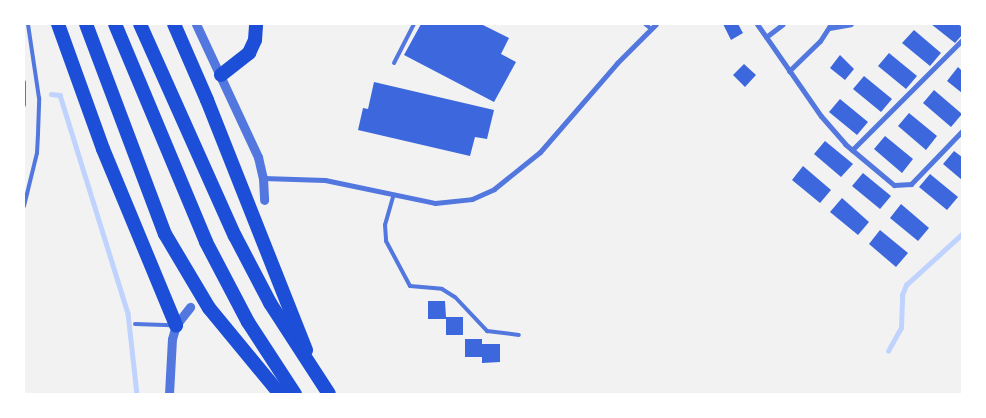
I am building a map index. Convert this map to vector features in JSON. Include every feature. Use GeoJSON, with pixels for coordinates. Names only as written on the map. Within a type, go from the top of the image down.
{"type":"FeatureCollection","features":[{"type":"Feature","properties":{"kind":"highway"},"geometry":{"type":"LineString","coordinates":[[58,24],[103,149],[176,326]]}},
{"type":"Feature","properties":{"kind":"highway"},"geometry":{"type":"LineString","coordinates":[[86,24],[165,234],[209,308],[280,394]]}},
{"type":"Feature","properties":{"kind":"highway"},"geometry":{"type":"LineString","coordinates":[[115,24],[206,242],[248,322],[295,394]]}},
{"type":"Feature","properties":{"kind":"highway"},"geometry":{"type":"LineString","coordinates":[[140,24],[235,236],[270,303],[329,394]]}},
{"type":"Feature","properties":{"kind":"highway"},"geometry":{"type":"LineString","coordinates":[[174,24],[208,100],[316,376]]}},
{"type":"Feature","properties":{"kind":"highway"},"geometry":{"type":"LineString","coordinates":[[221,75],[248,53],[255,40],[256,24]]}},
{"type":"Feature","properties":{"kind":"street"},"geometry":{"type":"LineString","coordinates":[[196,24],[221,75],[263,178],[264,200]]}},
{"type":"Feature","properties":{"kind":"street"},"geometry":{"type":"LineString","coordinates":[[263,178],[325,180],[393,197],[435,204],[456,202],[494,189],[540,152],[650,28],[656,24]]}},
{"type":"Feature","properties":{"kind":"street"},"geometry":{"type":"LineString","coordinates":[[757,24],[821,116],[852,150],[898,186],[911,184],[962,131]]}},
{"type":"Feature","properties":{"kind":"street"},"geometry":{"type":"LineString","coordinates":[[766,37],[783,24]]}},
{"type":"Feature","properties":{"kind":"street"},"geometry":{"type":"LineString","coordinates":[[789,71],[830,26],[851,24]]}},
{"type":"Feature","properties":{"kind":"street"},"geometry":{"type":"LineString","coordinates":[[852,150],[962,40]]}},
{"type":"Feature","properties":{"kind":"street"},"geometry":{"type":"LineString","coordinates":[[169,394],[170,355],[176,326],[190,307]]}},
{"type":"Feature","properties":{"kind":"lane"},"geometry":{"type":"LineString","coordinates":[[24,206],[37,153],[38,134],[38,89],[28,24]]}},
{"type":"Feature","properties":{"kind":"lane"},"geometry":{"type":"LineString","coordinates":[[394,63],[414,24]]}},
{"type":"Feature","properties":{"kind":"lane"},"geometry":{"type":"LineString","coordinates":[[646,24],[650,28]]}},
{"type":"Feature","properties":{"kind":"lane"},"geometry":{"type":"LineString","coordinates":[[24,82],[24,104]]}},
{"type":"Feature","properties":{"kind":"lane"},"geometry":{"type":"LineString","coordinates":[[393,197],[385,225],[386,241],[410,286],[442,289],[487,331],[519,335]]}},
{"type":"Feature","properties":{"kind":"lane"},"geometry":{"type":"LineString","coordinates":[[135,324],[176,326]]}},
{"type":"Feature","properties":{"kind":"building"},"geometry":{"type":"Polygon","coordinates":[[[421,24],[481,24],[509,38],[501,54],[516,62],[494,102],[404,55],[421,24]]]}},
{"type":"Feature","properties":{"kind":"building"},"geometry":{"type":"Polygon","coordinates":[[[723,24],[738,24],[743,33],[731,40],[723,24]]]}},
{"type":"Feature","properties":{"kind":"building"},"geometry":{"type":"Polygon","coordinates":[[[931,24],[958,24],[962,27],[962,35],[955,43],[931,24]]]}},
{"type":"Feature","properties":{"kind":"building"},"geometry":{"type":"Polygon","coordinates":[[[914,30],[941,53],[930,66],[902,43],[914,30]]]}},
{"type":"Feature","properties":{"kind":"building"},"geometry":{"type":"Polygon","coordinates":[[[889,53],[917,76],[906,89],[878,66],[889,53]]]}},
{"type":"Feature","properties":{"kind":"building"},"geometry":{"type":"Polygon","coordinates":[[[840,55],[854,69],[845,80],[830,68],[840,55]]]}},
{"type":"Feature","properties":{"kind":"building"},"geometry":{"type":"Polygon","coordinates":[[[744,64],[756,75],[745,87],[733,75],[744,64]]]}},
{"type":"Feature","properties":{"kind":"building"},"geometry":{"type":"Polygon","coordinates":[[[958,67],[962,71],[962,93],[947,81],[958,67]]]}},
{"type":"Feature","properties":{"kind":"building"},"geometry":{"type":"Polygon","coordinates":[[[864,76],[892,99],[881,112],[853,89],[864,76]]]}},
{"type":"Feature","properties":{"kind":"building"},"geometry":{"type":"Polygon","coordinates":[[[374,82],[494,110],[487,139],[475,137],[470,156],[358,130],[363,108],[368,109],[374,82]]]}},
{"type":"Feature","properties":{"kind":"building"},"geometry":{"type":"Polygon","coordinates":[[[934,90],[962,114],[951,127],[923,103],[934,90]]]}},
{"type":"Feature","properties":{"kind":"building"},"geometry":{"type":"Polygon","coordinates":[[[840,99],[868,122],[857,135],[829,112],[840,99]]]}},
{"type":"Feature","properties":{"kind":"building"},"geometry":{"type":"Polygon","coordinates":[[[909,113],[937,136],[926,150],[898,126],[909,113]]]}},
{"type":"Feature","properties":{"kind":"building"},"geometry":{"type":"Polygon","coordinates":[[[885,136],[913,159],[902,173],[874,149],[885,136]]]}},
{"type":"Feature","properties":{"kind":"building"},"geometry":{"type":"Polygon","coordinates":[[[825,141],[853,164],[841,177],[814,154],[825,141]]]}},
{"type":"Feature","properties":{"kind":"building"},"geometry":{"type":"Polygon","coordinates":[[[954,151],[962,157],[962,180],[943,164],[954,151]]]}},
{"type":"Feature","properties":{"kind":"building"},"geometry":{"type":"Polygon","coordinates":[[[803,166],[831,190],[820,203],[792,180],[803,166]]]}},
{"type":"Feature","properties":{"kind":"building"},"geometry":{"type":"Polygon","coordinates":[[[863,173],[891,196],[880,209],[852,186],[863,173]]]}},
{"type":"Feature","properties":{"kind":"building"},"geometry":{"type":"Polygon","coordinates":[[[930,174],[958,197],[947,210],[919,187],[930,174]]]}},
{"type":"Feature","properties":{"kind":"building"},"geometry":{"type":"Polygon","coordinates":[[[842,198],[869,222],[858,235],[830,212],[842,198]]]}},
{"type":"Feature","properties":{"kind":"building"},"geometry":{"type":"Polygon","coordinates":[[[901,204],[929,228],[918,241],[890,218],[901,204]]]}},
{"type":"Feature","properties":{"kind":"building"},"geometry":{"type":"Polygon","coordinates":[[[880,230],[908,253],[896,267],[869,244],[880,230]]]}},
{"type":"Feature","properties":{"kind":"building"},"geometry":{"type":"Polygon","coordinates":[[[428,301],[445,301],[446,317],[463,317],[463,335],[446,335],[446,319],[428,319],[428,301]]]}},
{"type":"Feature","properties":{"kind":"building"},"geometry":{"type":"Polygon","coordinates":[[[465,339],[482,339],[482,344],[500,344],[500,362],[482,363],[482,357],[465,357],[465,339]]]}},
{"type":"Feature","properties":{"kind":"waterway"},"geometry":{"type":"LineString","coordinates":[[51,94],[60,95],[128,313],[137,394]]}},
{"type":"Feature","properties":{"kind":"waterway"},"geometry":{"type":"LineString","coordinates":[[888,351],[901,328],[902,295],[906,285],[962,234]]}}]}
